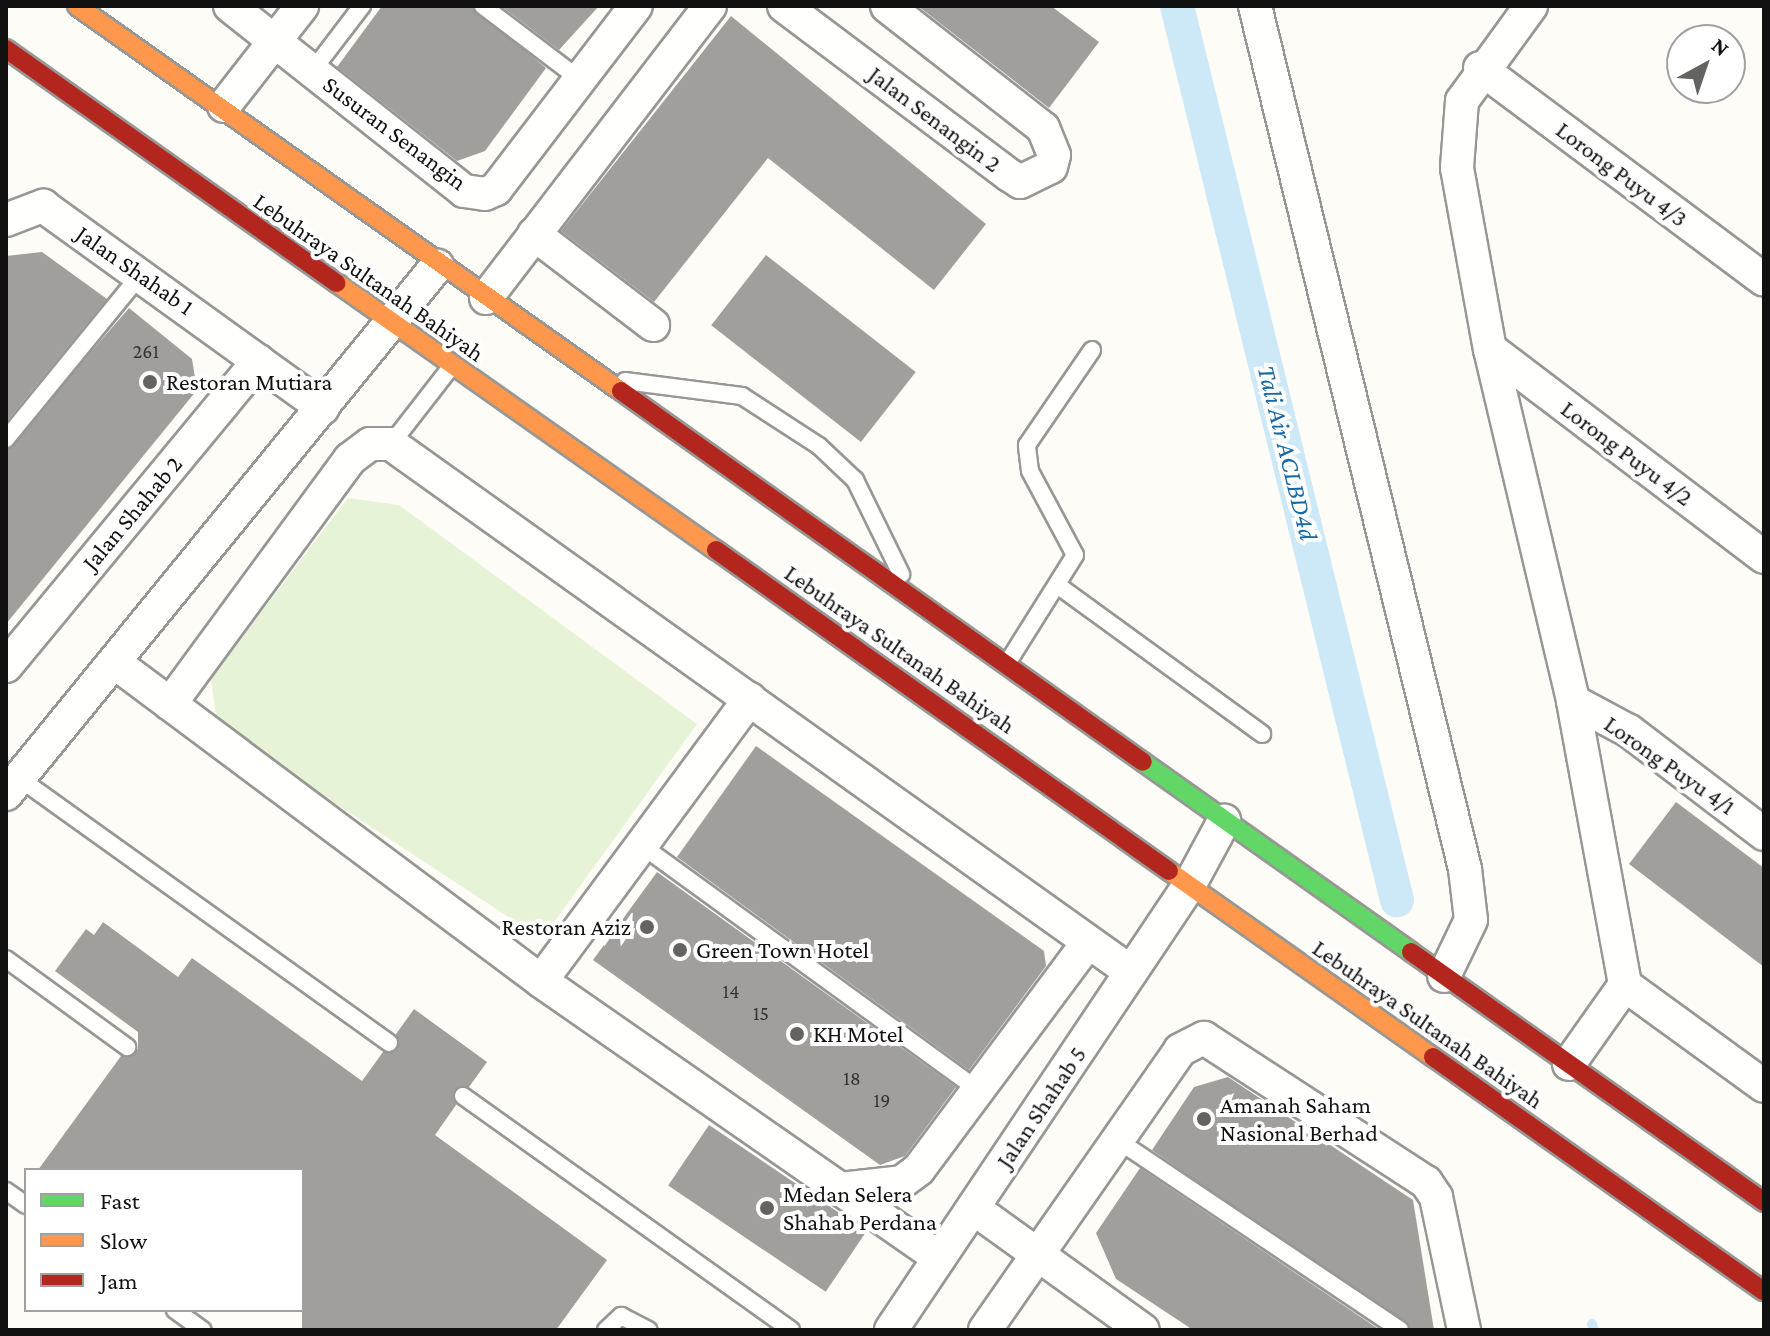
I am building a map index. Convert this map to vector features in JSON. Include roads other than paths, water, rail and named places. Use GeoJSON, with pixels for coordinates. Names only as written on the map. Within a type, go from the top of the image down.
{"type":"FeatureCollection","features":[{"type":"Feature","properties":{"kind":"main road","name":"Lebuhraya Sultanah Bahiyah"},"geometry":{"type":"LineString","coordinates":[[77,6],[224,106],[437,266],[1764,1202]]}},
{"type":"Feature","properties":{"kind":"main road","name":"Lebuhraya Sultanah Bahiyah"},"geometry":{"type":"LineString","coordinates":[[6,49],[1764,1291]]}},
{"type":"Feature","properties":{"kind":"street","name":"Susuran Senangin"},"geometry":{"type":"LineString","coordinates":[[230,6],[464,191],[485,194],[496,189],[636,6]]}},
{"type":"Feature","properties":{"kind":"street"},"geometry":{"type":"LineString","coordinates":[[224,106],[302,6]]}},
{"type":"Feature","properties":{"kind":"street"},"geometry":{"type":"LineString","coordinates":[[486,298],[710,6]]}},
{"type":"Feature","properties":{"kind":"street","name":"Jalan Senangin 2"},"geometry":{"type":"LineString","coordinates":[[784,6],[1020,182],[1051,167],[1053,146],[1043,128],[905,11]]}},
{"type":"Feature","properties":{"kind":"street"},"geometry":{"type":"LineString","coordinates":[[1255,6],[1465,869],[1471,920],[1444,976]]}},
{"type":"Feature","properties":{"kind":"street"},"geometry":{"type":"LineString","coordinates":[[1531,6],[1480,68],[1462,101],[1457,168],[1490,349],[1573,701],[1625,985],[1764,1086]]}},
{"type":"Feature","properties":{"kind":"street","name":"Lorong Puyu 4/3"},"geometry":{"type":"LineString","coordinates":[[1480,68],[1764,280]]}},
{"type":"Feature","properties":{"kind":"street","name":"Jalan Shahab 1"},"geometry":{"type":"LineString","coordinates":[[6,220],[43,206],[143,272],[323,408]]}},
{"type":"Feature","properties":{"kind":"street"},"geometry":{"type":"LineString","coordinates":[[534,234],[653,325]]}},
{"type":"Feature","properties":{"kind":"street"},"geometry":{"type":"LineString","coordinates":[[12,786],[437,266]]}},
{"type":"Feature","properties":{"kind":"street","name":"Lorong Puyu 4/2"},"geometry":{"type":"LineString","coordinates":[[1490,349],[1764,557]]}},
{"type":"Feature","properties":{"kind":"street","name":"Jalan Shahab 2"},"geometry":{"type":"LineString","coordinates":[[6,666],[258,361]]}},
{"type":"Feature","properties":{"kind":"street"},"geometry":{"type":"LineString","coordinates":[[170,704],[350,459],[370,444],[391,444],[1131,972]]}},
{"type":"Feature","properties":{"kind":"street"},"geometry":{"type":"LineString","coordinates":[[114,662],[541,981],[939,1258]]}},
{"type":"Feature","properties":{"kind":"street"},"geometry":{"type":"LineString","coordinates":[[541,981],[750,699]]}},
{"type":"Feature","properties":{"kind":"street","name":"Lorong Puyu 4/1"},"geometry":{"type":"LineString","coordinates":[[1573,701],[1629,731],[1764,834]]}},
{"type":"Feature","properties":{"kind":"street","name":"Jalan Shahab 5"},"geometry":{"type":"LineString","coordinates":[[891,1330],[1190,884],[1224,821]]}},
{"type":"Feature","properties":{"kind":"street"},"geometry":{"type":"LineString","coordinates":[[840,1189],[902,1182],[983,1093],[1088,942]]}},
{"type":"Feature","properties":{"kind":"street"},"geometry":{"type":"LineString","coordinates":[[1569,1064],[1625,985]]}},
{"type":"Feature","properties":{"kind":"street"},"geometry":{"type":"LineString","coordinates":[[985,1330],[1180,1050],[1204,1038],[1223,1045],[1426,1182],[1443,1225],[1464,1330]]}},
{"type":"Feature","properties":{"kind":"street"},"geometry":{"type":"LineString","coordinates":[[973,1208],[1143,1330]]}},
{"type":"Feature","properties":{"kind":"lane"},"geometry":{"type":"LineString","coordinates":[[313,70],[362,6]]}},
{"type":"Feature","properties":{"kind":"lane"},"geometry":{"type":"LineString","coordinates":[[483,6],[579,79]]}},
{"type":"Feature","properties":{"kind":"lane"},"geometry":{"type":"LineString","coordinates":[[6,439],[143,272]]}},
{"type":"Feature","properties":{"kind":"lane"},"geometry":{"type":"LineString","coordinates":[[1005,667],[1060,587],[1075,555],[1030,471],[1027,445],[1092,350]]}},
{"type":"Feature","properties":{"kind":"lane"},"geometry":{"type":"LineString","coordinates":[[391,444],[452,366]]}},
{"type":"Feature","properties":{"kind":"lane"},"geometry":{"type":"LineString","coordinates":[[596,378],[742,396],[819,446],[855,480],[916,604]]}},
{"type":"Feature","properties":{"kind":"lane"},"geometry":{"type":"LineString","coordinates":[[1060,587],[1262,734]]}},
{"type":"Feature","properties":{"kind":"lane"},"geometry":{"type":"LineString","coordinates":[[12,786],[389,1043]]}},
{"type":"Feature","properties":{"kind":"lane"},"geometry":{"type":"LineString","coordinates":[[641,845],[983,1093]]}},
{"type":"Feature","properties":{"kind":"lane"},"geometry":{"type":"LineString","coordinates":[[6,959],[127,1047]]}},
{"type":"Feature","properties":{"kind":"lane"},"geometry":{"type":"LineString","coordinates":[[463,1096],[791,1330]]}},
{"type":"Feature","properties":{"kind":"lane"},"geometry":{"type":"LineString","coordinates":[[1116,1139],[1400,1330]]}},
{"type":"Feature","properties":{"kind":"lane"},"geometry":{"type":"LineString","coordinates":[[6,1191],[24,1204]]}},
{"type":"Feature","properties":{"kind":"lane"},"geometry":{"type":"LineString","coordinates":[[178,1312],[203,1330]]}},
{"type":"Feature","properties":{"kind":"lane"},"geometry":{"type":"LineString","coordinates":[[606,1330],[621,1316],[649,1330]]}},
{"type":"Feature","properties":{"kind":"waterway","name":"Tali Air ACLBD4d"},"geometry":{"type":"LineString","coordinates":[[1177,6],[1397,900]]}},
{"type":"Feature","properties":{"kind":"waterway"},"geometry":{"type":"LineString","coordinates":[[1592,1324],[1594,1330]]}},
{"type":"Feature","properties":{"kind":"place","name":"Restoran Mutiara"},"geometry":{"type":"Point","coordinates":[150,382]}},
{"type":"Feature","properties":{"kind":"place","name":"Restoran Aziz"},"geometry":{"type":"Point","coordinates":[647,927]}},
{"type":"Feature","properties":{"kind":"place","name":"Green Town Hotel"},"geometry":{"type":"Point","coordinates":[680,950]}},
{"type":"Feature","properties":{"kind":"place","name":"KH Motel"},"geometry":{"type":"Point","coordinates":[797,1034]}},
{"type":"Feature","properties":{"kind":"place","name":"Amanah Saham Nasional Berhad"},"geometry":{"type":"Point","coordinates":[1204,1119]}},
{"type":"Feature","properties":{"kind":"place","name":"Medan Selera Shahab Perdana"},"geometry":{"type":"Point","coordinates":[767,1208]}}]}
